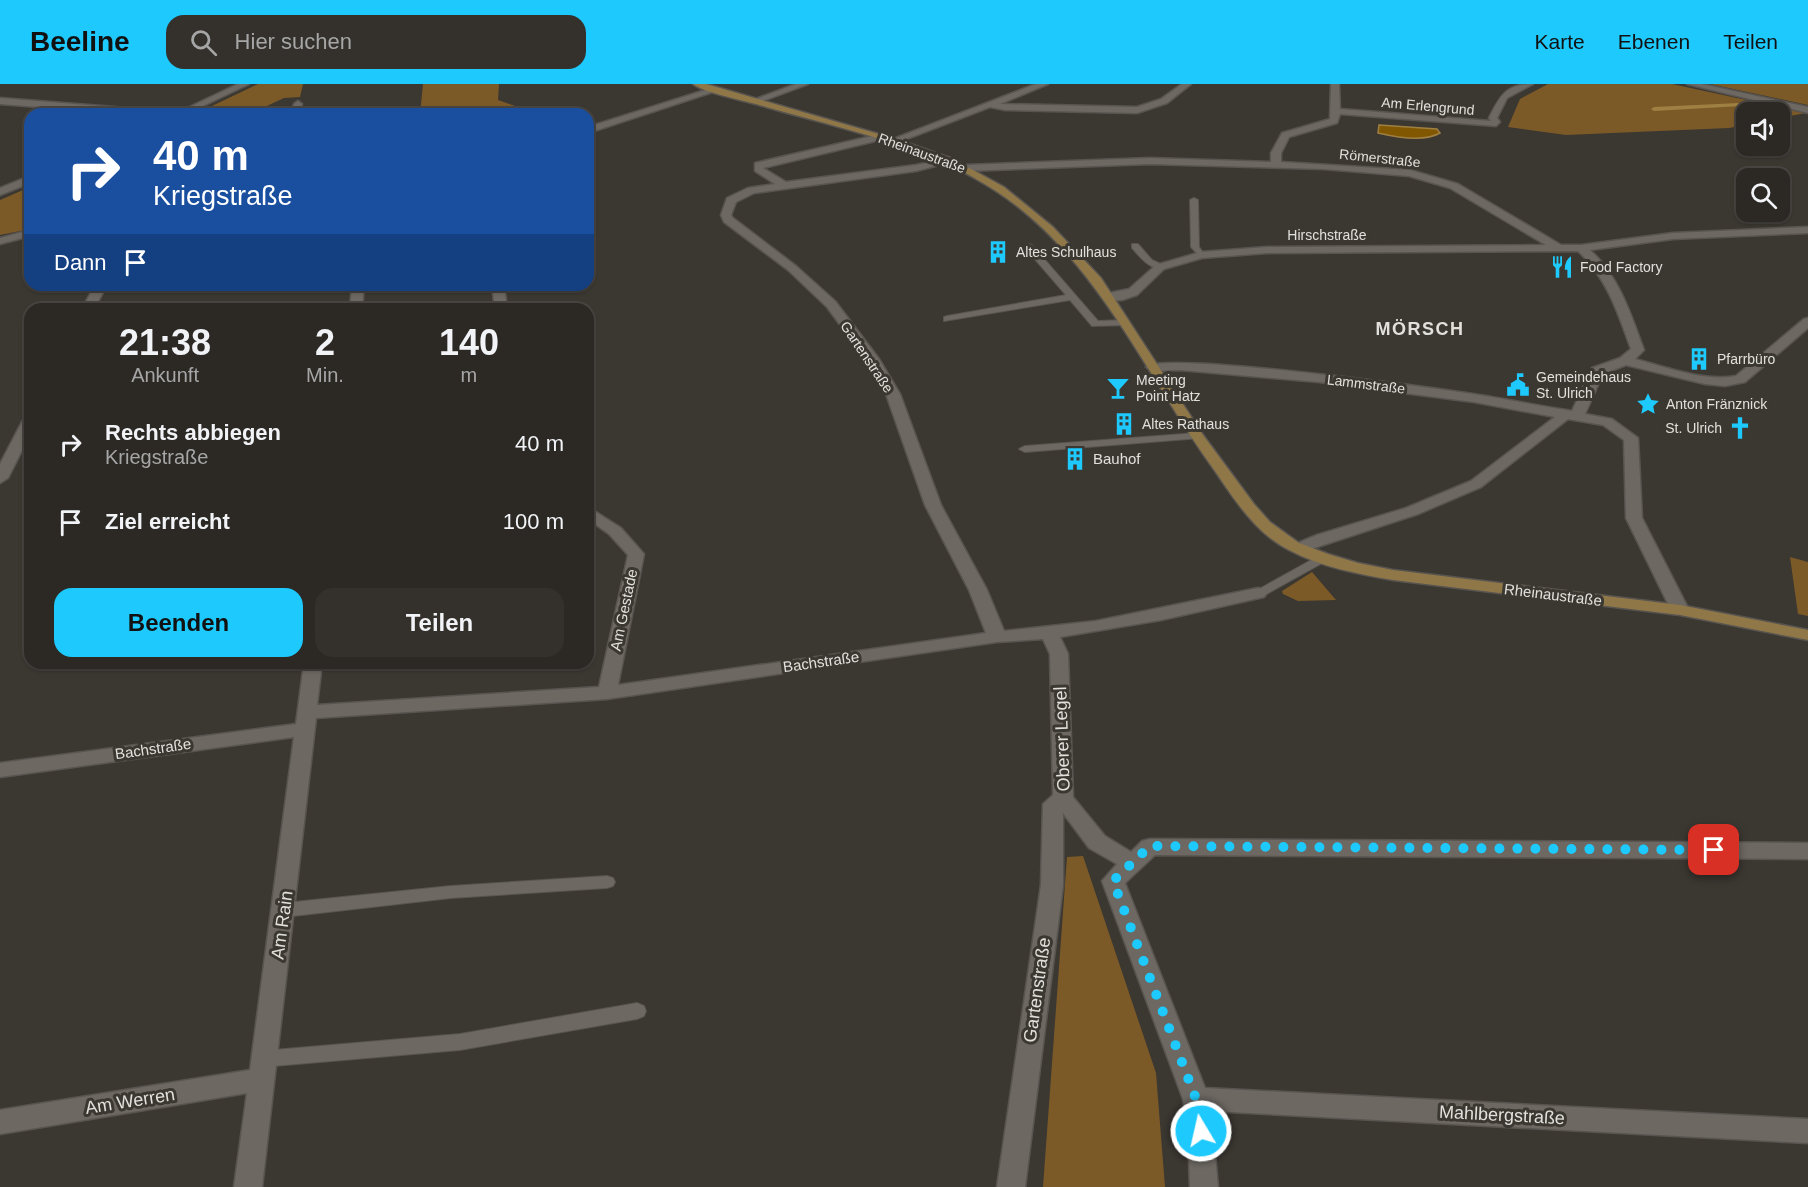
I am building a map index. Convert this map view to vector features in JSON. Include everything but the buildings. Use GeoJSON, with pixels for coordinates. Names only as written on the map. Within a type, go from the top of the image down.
{"type":"FeatureCollection","features":[{"type":"Feature","properties":{"kind":"street"},"geometry":{"type":"LineString","coordinates":[[192,108],[245,84]]}},
{"type":"Feature","properties":{"kind":"street","name":"Rheinaustraße"},"geometry":{"type":"LineString","coordinates":[[697,84],[881,137],[950,160],[1000,189],[1049,229],[1085,265],[1197,436],[1248,507],[1264,525],[1299,548],[1355,568],[1394,575],[1680,610],[1808,635]]}},
{"type":"Feature","properties":{"kind":"street"},"geometry":{"type":"LineString","coordinates":[[756,100],[804,84]]}},
{"type":"Feature","properties":{"kind":"street"},"geometry":{"type":"LineString","coordinates":[[893,141],[1044,84]]}},
{"type":"Feature","properties":{"kind":"street"},"geometry":{"type":"LineString","coordinates":[[991,105],[1137,110],[1164,103],[1187,84]]}},
{"type":"Feature","properties":{"kind":"street"},"geometry":{"type":"LineString","coordinates":[[1276,164],[1276,153],[1285,135],[1334,121],[1335,84]]}},
{"type":"Feature","properties":{"kind":"street","name":"Am Erlengrund"},"geometry":{"type":"LineString","coordinates":[[1336,111],[1493,124],[1496,122],[1493,118],[1504,96],[1529,84]]}},
{"type":"Feature","properties":{"kind":"street"},"geometry":{"type":"LineString","coordinates":[[1691,84],[1808,110]]}},
{"type":"Feature","properties":{"kind":"street"},"geometry":{"type":"LineString","coordinates":[[594,128],[718,89]]}},
{"type":"Feature","properties":{"kind":"street"},"geometry":{"type":"LineString","coordinates":[[0,101],[88,108]]}},
{"type":"Feature","properties":{"kind":"street"},"geometry":{"type":"LineString","coordinates":[[297,108],[298,104]]}},
{"type":"Feature","properties":{"kind":"street"},"geometry":{"type":"LineString","coordinates":[[782,184],[758,169],[758,165],[881,137]]}},
{"type":"Feature","properties":{"kind":"street","name":"Gartenstraße"},"geometry":{"type":"LineString","coordinates":[[950,160],[916,168],[763,187],[740,194],[731,200],[728,207],[728,220],[792,268],[831,304],[872,359],[893,394],[933,505],[978,591],[997,637]]}},
{"type":"Feature","properties":{"kind":"street","name":"Römerstraße"},"geometry":{"type":"LineString","coordinates":[[966,168],[1150,160],[1379,170],[1430,177],[1460,189],[1559,248]]}},
{"type":"Feature","properties":{"kind":"street"},"geometry":{"type":"LineString","coordinates":[[0,192],[24,182]]}},
{"type":"Feature","properties":{"kind":"street"},"geometry":{"type":"LineString","coordinates":[[1559,248],[1581,248],[1673,236],[1808,230]]}},
{"type":"Feature","properties":{"kind":"street"},"geometry":{"type":"LineString","coordinates":[[0,241],[24,235]]}},
{"type":"Feature","properties":{"kind":"street","name":"Hirschstraße"},"geometry":{"type":"LineString","coordinates":[[1108,297],[1122,297],[1133,292],[1160,267],[1201,255],[1268,250],[1559,248]]}},
{"type":"Feature","properties":{"kind":"street"},"geometry":{"type":"LineString","coordinates":[[1299,548],[1323,538],[1412,511],[1476,484],[1561,419],[1570,415],[1597,371],[1625,361],[1638,350],[1617,298],[1598,264],[1581,248]]}},
{"type":"Feature","properties":{"kind":"street"},"geometry":{"type":"LineString","coordinates":[[1625,361],[1695,378],[1725,382],[1740,379],[1808,322]]}},
{"type":"Feature","properties":{"kind":"street","name":"Lammstraße"},"geometry":{"type":"LineString","coordinates":[[1153,367],[1180,366],[1319,378],[1474,398],[1607,422],[1631,438],[1634,518],[1680,610]]}},
{"type":"Feature","properties":{"kind":"street"},"geometry":{"type":"LineString","coordinates":[[0,478],[24,432]]}},
{"type":"Feature","properties":{"kind":"street","name":"Am Gestade"},"geometry":{"type":"LineString","coordinates":[[594,516],[615,531],[636,554],[607,693]]}},
{"type":"Feature","properties":{"kind":"street","name":"Bachstraße"},"geometry":{"type":"LineString","coordinates":[[0,770],[307,720],[607,693],[997,637],[1050,634],[1160,616],[1258,592]]}},
{"type":"Feature","properties":{"kind":"street","name":"Oberer Legel"},"geometry":{"type":"LineString","coordinates":[[1050,634],[1059,654],[1063,798],[1097,842],[1132,862]]}},
{"type":"Feature","properties":{"kind":"street","name":"Am Rain"},"geometry":{"type":"LineString","coordinates":[[248,1187],[312,669]]}},
{"type":"Feature","properties":{"kind":"street","name":"Gartenstraße"},"geometry":{"type":"LineString","coordinates":[[1011,1187],[1052,885],[1053,804],[1063,798]]}},
{"type":"Feature","properties":{"kind":"street"},"geometry":{"type":"LineString","coordinates":[[1204,1187],[1201,1131],[1196,1099],[1113,881],[1150,846],[1808,851]]}},
{"type":"Feature","properties":{"kind":"street","name":"Am Werren"},"geometry":{"type":"LineString","coordinates":[[0,1122],[261,1069]]}},
{"type":"Feature","properties":{"kind":"street","name":"Mahlbergstraße"},"geometry":{"type":"LineString","coordinates":[[1196,1099],[1808,1131]]}},
{"type":"Feature","properties":{"kind":"lane"},"geometry":{"type":"LineString","coordinates":[[1194,200],[1196,247],[1201,255]]}},
{"type":"Feature","properties":{"kind":"lane"},"geometry":{"type":"LineString","coordinates":[[1135,246],[1149,262],[1160,267]]}},
{"type":"Feature","properties":{"kind":"lane"},"geometry":{"type":"LineString","coordinates":[[1029,247],[1095,324],[1125,323]]}},
{"type":"Feature","properties":{"kind":"lane"},"geometry":{"type":"LineString","coordinates":[[947,319],[1071,297]]}},
{"type":"Feature","properties":{"kind":"lane"},"geometry":{"type":"LineString","coordinates":[[1025,449],[1197,436]]}},
{"type":"Feature","properties":{"kind":"lane","name":"Bachstraße"},"geometry":{"type":"LineString","coordinates":[[1258,592],[1322,558]]}},
{"type":"Feature","properties":{"kind":"lane"},"geometry":{"type":"LineString","coordinates":[[284,910],[451,892],[607,882]]}},
{"type":"Feature","properties":{"kind":"lane"},"geometry":{"type":"LineString","coordinates":[[261,1069],[460,1042],[637,1011]]}},
{"type":"Feature","properties":{"kind":"shaded area"},"geometry":{"type":"Polygon","coordinates":[[[258,84],[303,84],[300,97],[284,98],[263,108],[208,108],[258,84]]]}},
{"type":"Feature","properties":{"kind":"shaded area"},"geometry":{"type":"Polygon","coordinates":[[[423,84],[499,84],[498,100],[520,108],[421,108],[423,84]]]}},
{"type":"Feature","properties":{"kind":"shaded area"},"geometry":{"type":"Polygon","coordinates":[[[1548,84],[1672,84],[1755,102],[1736,102],[1736,127],[1729,128],[1566,135],[1508,127],[1520,99],[1548,84]]]}},
{"type":"Feature","properties":{"kind":"shaded area"},"geometry":{"type":"Polygon","coordinates":[[[1710,84],[1808,84],[1808,105],[1710,84]]]}},
{"type":"Feature","properties":{"kind":"shaded area"},"geometry":{"type":"Polygon","coordinates":[[[1790,110],[1806,113],[1790,116],[1790,110]]]}},
{"type":"Feature","properties":{"kind":"shaded area"},"geometry":{"type":"Polygon","coordinates":[[[1379,125],[1437,129],[1440,133],[1418,138],[1401,137],[1378,133],[1379,125]]]}},
{"type":"Feature","properties":{"kind":"shaded area"},"geometry":{"type":"Polygon","coordinates":[[[24,190],[24,230],[0,235],[0,200],[24,190]]]}},
{"type":"Feature","properties":{"kind":"shaded area"},"geometry":{"type":"Polygon","coordinates":[[[1790,557],[1808,562],[1808,616],[1798,614],[1790,557]]]}},
{"type":"Feature","properties":{"kind":"shaded area"},"geometry":{"type":"Polygon","coordinates":[[[1312,572],[1336,600],[1298,601],[1283,594],[1282,591],[1312,572]]]}},
{"type":"Feature","properties":{"kind":"shaded area"},"geometry":{"type":"Polygon","coordinates":[[[1083,856],[1156,1073],[1165,1187],[1043,1187],[1067,857],[1083,856]]]}},
{"type":"Feature","properties":{"kind":"waterway"},"geometry":{"type":"LineString","coordinates":[[1654,109],[1736,105]]}},
{"type":"Feature","properties":{"kind":"place","name":"Altes Schulhaus"},"geometry":{"type":"Point","coordinates":[998,252]}},
{"type":"Feature","properties":{"kind":"place","name":"Food Factory"},"geometry":{"type":"Point","coordinates":[1562,267]}},
{"type":"Feature","properties":{"kind":"place","name":"Pfarrbüro"},"geometry":{"type":"Point","coordinates":[1699,359]}},
{"type":"Feature","properties":{"kind":"place","name":"Gemeindehaus St. Ulrich"},"geometry":{"type":"Point","coordinates":[1518,385]}},
{"type":"Feature","properties":{"kind":"place","name":"Meeting Point Hatz"},"geometry":{"type":"Point","coordinates":[1118,388]}},
{"type":"Feature","properties":{"kind":"place","name":"Anton Fränznick"},"geometry":{"type":"Point","coordinates":[1648,404]}},
{"type":"Feature","properties":{"kind":"place","name":"Altes Rathaus"},"geometry":{"type":"Point","coordinates":[1124,424]}},
{"type":"Feature","properties":{"kind":"place","name":"St. Ulrich"},"geometry":{"type":"Point","coordinates":[1740,428]}},
{"type":"Feature","properties":{"kind":"place","name":"Bauhof"},"geometry":{"type":"Point","coordinates":[1075,459]}},
{"type":"Feature","properties":{"kind":"district","name":"MÖRSCH"},"geometry":{"type":"Point","coordinates":[1420,329]}},
{"type":"Feature","properties":{"kind":"route"},"geometry":{"type":"LineString","coordinates":[[1201,1131],[1196,1099],[1113,881],[1150,846],[1714,850]]}}]}
